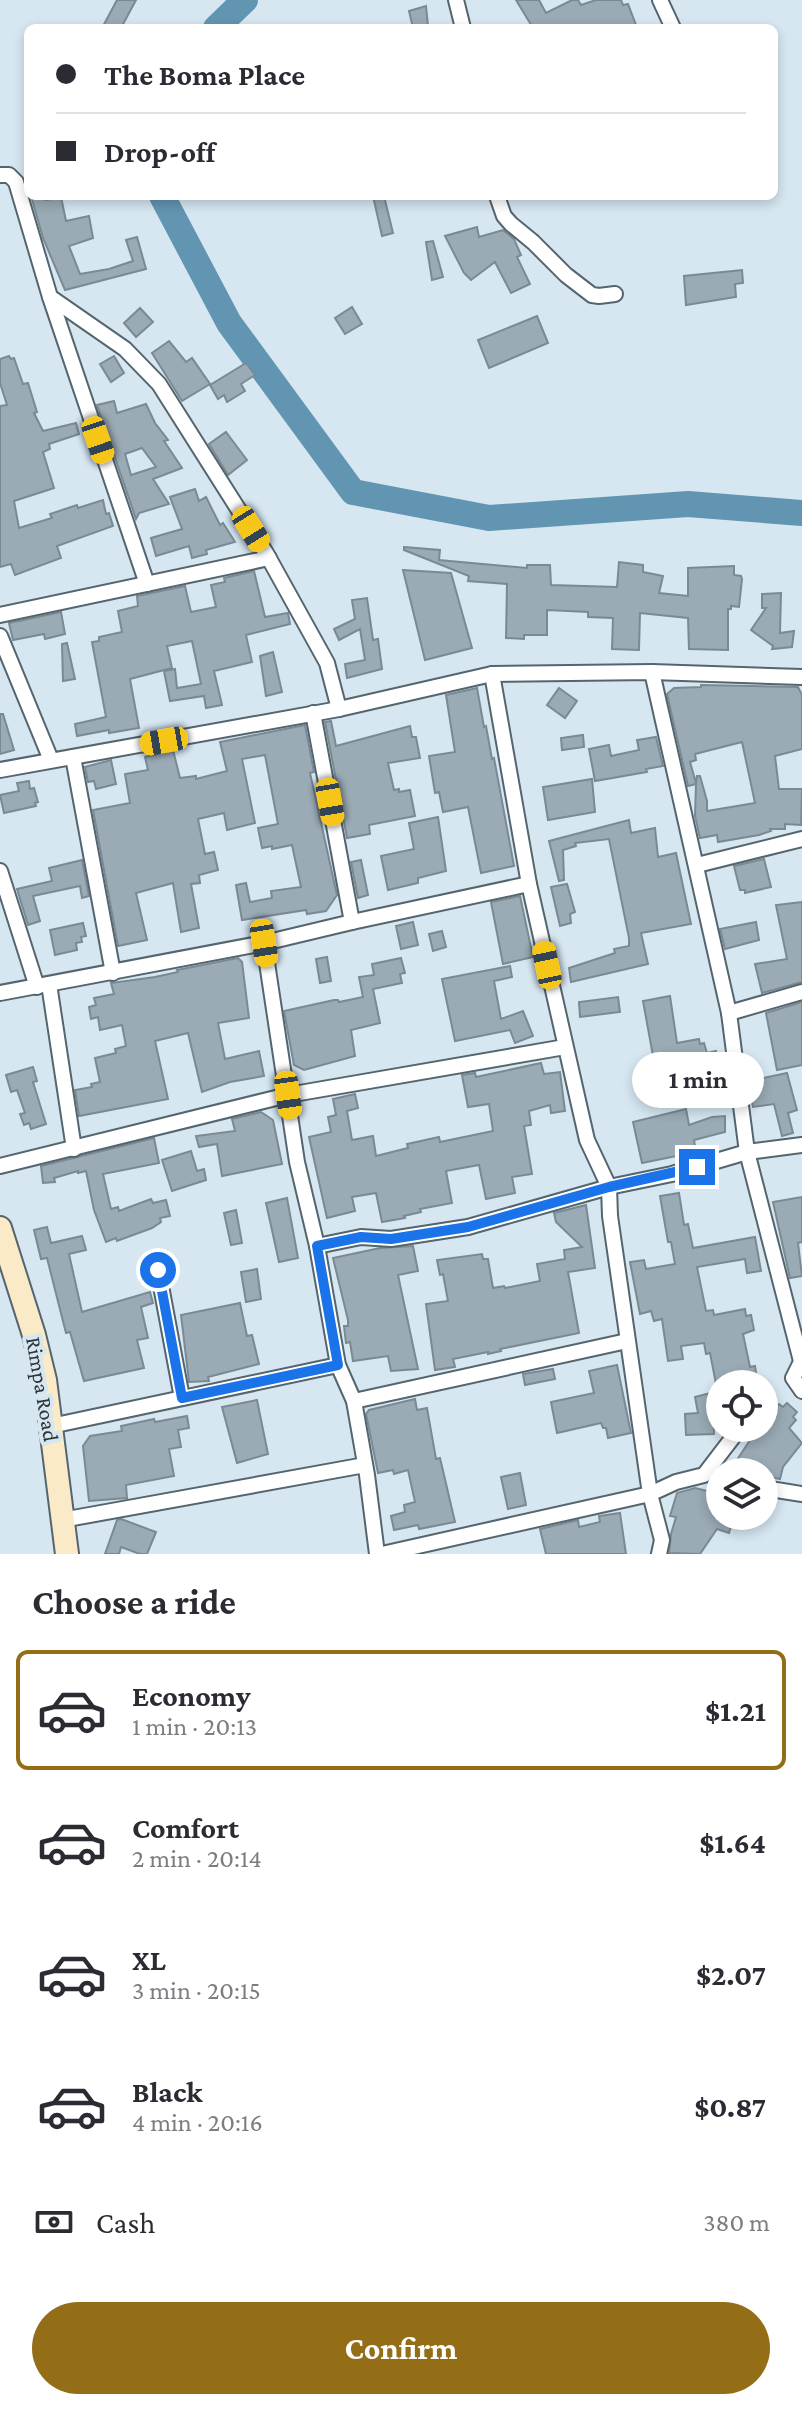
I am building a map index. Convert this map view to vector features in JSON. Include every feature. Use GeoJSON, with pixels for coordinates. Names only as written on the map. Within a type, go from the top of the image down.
{"type":"FeatureCollection","features":[{"type":"Feature","properties":{"kind":"street"},"geometry":{"type":"LineString","coordinates":[[456,0],[462,24]]}},
{"type":"Feature","properties":{"kind":"street"},"geometry":{"type":"LineString","coordinates":[[660,0],[671,24]]}},
{"type":"Feature","properties":{"kind":"street"},"geometry":{"type":"LineString","coordinates":[[0,175],[9,175],[16,182],[50,297],[147,584]]}},
{"type":"Feature","properties":{"kind":"street"},"geometry":{"type":"LineString","coordinates":[[498,200],[504,216],[511,224],[566,275],[592,295],[615,294]]}},
{"type":"Feature","properties":{"kind":"street"},"geometry":{"type":"LineString","coordinates":[[50,297],[125,349],[159,384],[269,558],[327,663],[339,709]]}},
{"type":"Feature","properties":{"kind":"street"},"geometry":{"type":"LineString","coordinates":[[0,615],[269,558]]}},
{"type":"Feature","properties":{"kind":"street"},"geometry":{"type":"LineString","coordinates":[[0,636],[51,760]]}},
{"type":"Feature","properties":{"kind":"street"},"geometry":{"type":"LineString","coordinates":[[0,770],[339,709],[492,674],[652,672],[802,677]]}},
{"type":"Feature","properties":{"kind":"street"},"geometry":{"type":"LineString","coordinates":[[652,672],[729,1013],[747,1152],[801,1361],[793,1378],[802,1391]]}},
{"type":"Feature","properties":{"kind":"street"},"geometry":{"type":"LineString","coordinates":[[492,674],[529,884],[565,1047],[587,1140],[609,1187],[627,1341],[650,1494],[662,1540],[659,1554]]}},
{"type":"Feature","properties":{"kind":"street"},"geometry":{"type":"LineString","coordinates":[[313,713],[352,922]]}},
{"type":"Feature","properties":{"kind":"street"},"geometry":{"type":"LineString","coordinates":[[73,757],[113,973]]}},
{"type":"Feature","properties":{"kind":"street"},"geometry":{"type":"LineString","coordinates":[[697,865],[802,839]]}},
{"type":"Feature","properties":{"kind":"street"},"geometry":{"type":"LineString","coordinates":[[0,871],[43,986],[74,1149]]}},
{"type":"Feature","properties":{"kind":"street"},"geometry":{"type":"LineString","coordinates":[[0,993],[264,943],[529,884]]}},
{"type":"Feature","properties":{"kind":"street"},"geometry":{"type":"LineString","coordinates":[[264,943],[300,1177],[317,1246],[338,1365],[354,1401],[380,1554],[650,1494],[676,1482],[704,1475],[729,1442]]}},
{"type":"Feature","properties":{"kind":"street"},"geometry":{"type":"LineString","coordinates":[[729,1013],[802,992]]}},
{"type":"Feature","properties":{"kind":"street"},"geometry":{"type":"LineString","coordinates":[[0,1166],[288,1095],[565,1047]]}},
{"type":"Feature","properties":{"kind":"street"},"geometry":{"type":"LineString","coordinates":[[317,1246],[361,1237],[391,1239],[468,1227],[747,1152],[802,1145]]}},
{"type":"Feature","properties":{"kind":"street","name":"Rimpa Road"},"geometry":{"type":"LineString","coordinates":[[0,1228],[45,1380],[67,1554]]}},
{"type":"Feature","properties":{"kind":"street"},"geometry":{"type":"LineString","coordinates":[[158,1270],[182,1398]]}},
{"type":"Feature","properties":{"kind":"street"},"geometry":{"type":"LineString","coordinates":[[354,1401],[627,1341]]}},
{"type":"Feature","properties":{"kind":"street"},"geometry":{"type":"LineString","coordinates":[[51,1426],[338,1365]]}},
{"type":"Feature","properties":{"kind":"street"},"geometry":{"type":"LineString","coordinates":[[62,1520],[365,1465]]}},
{"type":"Feature","properties":{"kind":"street"},"geometry":{"type":"LineString","coordinates":[[778,1490],[802,1494]]}},
{"type":"Feature","properties":{"kind":"building"},"geometry":{"type":"Polygon","coordinates":[[[117,0],[136,0],[123,24],[104,24],[117,0]]]}},
{"type":"Feature","properties":{"kind":"building"},"geometry":{"type":"Polygon","coordinates":[[[516,0],[539,0],[546,13],[572,0],[578,0],[581,5],[596,0],[621,0],[623,5],[628,4],[636,24],[531,24],[516,0]]]}},
{"type":"Feature","properties":{"kind":"building"},"geometry":{"type":"Polygon","coordinates":[[[426,6],[428,24],[412,24],[409,11],[426,6]]]}},
{"type":"Feature","properties":{"kind":"building"},"geometry":{"type":"Polygon","coordinates":[[[32,200],[62,200],[66,221],[89,216],[93,238],[69,246],[80,274],[133,261],[126,240],[137,237],[146,269],[65,290],[43,238],[32,200]]]}},
{"type":"Feature","properties":{"kind":"building"},"geometry":{"type":"Polygon","coordinates":[[[374,200],[385,200],[393,233],[382,236],[374,200]]]}},
{"type":"Feature","properties":{"kind":"building"},"geometry":{"type":"Polygon","coordinates":[[[477,227],[479,237],[503,230],[514,239],[521,255],[517,257],[530,284],[511,293],[495,262],[471,280],[464,273],[445,236],[477,227]]]}},
{"type":"Feature","properties":{"kind":"building"},"geometry":{"type":"Polygon","coordinates":[[[433,241],[443,277],[432,280],[426,242],[433,241]]]}},
{"type":"Feature","properties":{"kind":"building"},"geometry":{"type":"Polygon","coordinates":[[[742,270],[743,283],[735,284],[736,297],[686,305],[684,276],[742,270]]]}},
{"type":"Feature","properties":{"kind":"building"},"geometry":{"type":"Polygon","coordinates":[[[352,307],[362,324],[345,334],[335,318],[352,307]]]}},
{"type":"Feature","properties":{"kind":"building"},"geometry":{"type":"Polygon","coordinates":[[[140,308],[153,322],[136,337],[124,323],[140,308]]]}},
{"type":"Feature","properties":{"kind":"building"},"geometry":{"type":"Polygon","coordinates":[[[537,316],[548,343],[489,368],[478,340],[537,316]]]}},
{"type":"Feature","properties":{"kind":"building"},"geometry":{"type":"Polygon","coordinates":[[[169,341],[186,362],[192,358],[210,384],[182,401],[152,353],[169,341]]]}},
{"type":"Feature","properties":{"kind":"building"},"geometry":{"type":"Polygon","coordinates":[[[114,356],[124,373],[111,382],[100,364],[114,356]]]}},
{"type":"Feature","properties":{"kind":"building"},"geometry":{"type":"Polygon","coordinates":[[[14,358],[23,384],[28,383],[37,412],[34,413],[43,431],[76,423],[79,434],[49,444],[50,449],[43,452],[54,488],[14,501],[19,528],[52,518],[50,514],[77,505],[78,508],[103,500],[113,526],[57,546],[61,558],[15,575],[11,564],[0,567],[0,406],[7,405],[0,383],[0,359],[14,358]]]}},
{"type":"Feature","properties":{"kind":"building"},"geometry":{"type":"Polygon","coordinates":[[[246,363],[255,375],[241,384],[245,391],[227,402],[224,395],[218,399],[210,385],[246,363]]]}},
{"type":"Feature","properties":{"kind":"building"},"geometry":{"type":"Polygon","coordinates":[[[114,401],[117,413],[146,404],[168,440],[164,441],[182,468],[153,479],[169,504],[139,513],[136,519],[97,405],[114,401]],[[142,448],[125,454],[131,475],[156,467],[142,448]]]}},
{"type":"Feature","properties":{"kind":"building"},"geometry":{"type":"Polygon","coordinates":[[[226,432],[247,460],[228,475],[209,444],[226,432]]]}},
{"type":"Feature","properties":{"kind":"building"},"geometry":{"type":"Polygon","coordinates":[[[195,489],[199,501],[206,497],[220,525],[223,523],[235,542],[206,550],[207,554],[192,558],[189,546],[156,556],[151,538],[182,529],[170,497],[195,489]]]}},
{"type":"Feature","properties":{"kind":"building"},"geometry":{"type":"Polygon","coordinates":[[[404,547],[440,550],[439,560],[527,568],[527,565],[550,565],[551,585],[617,587],[619,562],[643,565],[643,572],[663,576],[659,593],[688,596],[688,568],[734,566],[734,575],[742,579],[739,607],[731,606],[728,609],[728,650],[689,649],[688,618],[640,613],[639,650],[612,649],[613,618],[588,617],[588,612],[547,610],[547,635],[506,638],[507,584],[468,581],[469,576],[404,550],[404,547]]]}},
{"type":"Feature","properties":{"kind":"building"},"geometry":{"type":"Polygon","coordinates":[[[403,570],[451,573],[472,648],[425,660],[403,570]]]}},
{"type":"Feature","properties":{"kind":"building"},"geometry":{"type":"Polygon","coordinates":[[[254,571],[265,617],[288,613],[290,624],[246,635],[252,662],[214,671],[222,705],[206,708],[204,696],[170,701],[164,671],[175,669],[177,688],[201,684],[192,641],[167,646],[172,668],[130,679],[139,728],[77,736],[75,724],[106,717],[92,642],[99,641],[99,637],[122,632],[118,611],[138,606],[137,596],[185,586],[191,612],[216,607],[211,585],[225,582],[224,578],[254,571]]]}},
{"type":"Feature","properties":{"kind":"building"},"geometry":{"type":"Polygon","coordinates":[[[781,593],[780,633],[794,631],[792,647],[772,649],[773,646],[751,630],[766,608],[762,608],[762,594],[781,593]]]}},
{"type":"Feature","properties":{"kind":"building"},"geometry":{"type":"Polygon","coordinates":[[[367,598],[373,640],[378,639],[382,669],[347,678],[345,664],[365,660],[360,629],[339,640],[334,629],[355,619],[352,600],[367,598]]]}},
{"type":"Feature","properties":{"kind":"building"},"geometry":{"type":"Polygon","coordinates":[[[61,612],[65,634],[45,639],[44,634],[13,640],[9,623],[61,612]]]}},
{"type":"Feature","properties":{"kind":"building"},"geometry":{"type":"Polygon","coordinates":[[[67,643],[75,679],[63,681],[62,644],[67,643]]]}},
{"type":"Feature","properties":{"kind":"building"},"geometry":{"type":"Polygon","coordinates":[[[273,652],[282,692],[266,696],[260,656],[273,652]]]}},
{"type":"Feature","properties":{"kind":"building"},"geometry":{"type":"Polygon","coordinates":[[[798,687],[802,695],[802,749],[775,756],[779,789],[802,789],[801,825],[785,824],[785,829],[770,829],[759,835],[718,842],[717,835],[700,838],[695,816],[696,784],[688,786],[667,694],[674,688],[798,687]],[[742,742],[695,754],[696,760],[690,762],[696,783],[697,776],[700,776],[707,811],[755,803],[742,742]]]}},
{"type":"Feature","properties":{"kind":"building"},"geometry":{"type":"Polygon","coordinates":[[[477,688],[514,866],[481,873],[468,807],[443,812],[439,792],[435,793],[429,756],[455,752],[446,695],[477,688]]]}},
{"type":"Feature","properties":{"kind":"building"},"geometry":{"type":"Polygon","coordinates":[[[559,688],[577,701],[565,718],[547,705],[559,688]]]}},
{"type":"Feature","properties":{"kind":"building"},"geometry":{"type":"Polygon","coordinates":[[[0,714],[3,714],[14,750],[0,754],[0,714]]]}},
{"type":"Feature","properties":{"kind":"building"},"geometry":{"type":"Polygon","coordinates":[[[331,721],[336,746],[410,726],[412,737],[416,737],[420,758],[388,763],[394,790],[410,790],[415,816],[369,825],[370,834],[347,838],[325,722],[331,721]]]}},
{"type":"Feature","properties":{"kind":"building"},"geometry":{"type":"Polygon","coordinates":[[[305,725],[314,772],[310,773],[337,895],[326,911],[307,914],[306,910],[242,920],[236,885],[246,883],[250,902],[272,898],[271,891],[301,887],[292,845],[262,848],[258,828],[278,824],[265,755],[242,759],[255,823],[227,830],[224,813],[198,819],[205,854],[214,852],[218,870],[199,875],[200,883],[191,884],[199,928],[181,932],[173,883],[136,893],[147,940],[118,946],[93,810],[130,803],[125,774],[148,770],[145,757],[173,750],[180,778],[196,776],[196,779],[227,771],[220,742],[305,725]]]}},
{"type":"Feature","properties":{"kind":"building"},"geometry":{"type":"Polygon","coordinates":[[[583,735],[584,747],[562,750],[561,738],[583,735]]]}},
{"type":"Feature","properties":{"kind":"building"},"geometry":{"type":"Polygon","coordinates":[[[656,737],[663,766],[646,769],[647,772],[595,781],[589,749],[609,745],[611,756],[639,750],[637,740],[656,737]]]}},
{"type":"Feature","properties":{"kind":"building"},"geometry":{"type":"Polygon","coordinates":[[[111,760],[116,784],[96,789],[94,781],[88,782],[85,767],[111,760]]]}},
{"type":"Feature","properties":{"kind":"building"},"geometry":{"type":"Polygon","coordinates":[[[592,779],[595,812],[548,820],[543,787],[592,779]]]}},
{"type":"Feature","properties":{"kind":"building"},"geometry":{"type":"Polygon","coordinates":[[[29,781],[38,802],[36,806],[4,813],[0,795],[19,791],[17,783],[29,781]]]}},
{"type":"Feature","properties":{"kind":"building"},"geometry":{"type":"Polygon","coordinates":[[[438,817],[446,871],[418,878],[418,883],[388,890],[381,856],[414,849],[409,823],[438,817]]]}},
{"type":"Feature","properties":{"kind":"building"},"geometry":{"type":"Polygon","coordinates":[[[629,820],[631,833],[655,828],[658,857],[676,853],[691,924],[641,933],[648,964],[571,982],[569,968],[629,946],[629,938],[609,839],[575,843],[576,846],[563,850],[564,880],[559,881],[549,841],[629,820]]]}},
{"type":"Feature","properties":{"kind":"building"},"geometry":{"type":"Polygon","coordinates":[[[764,859],[771,887],[745,893],[745,890],[740,890],[734,866],[764,859]]]}},
{"type":"Feature","properties":{"kind":"building"},"geometry":{"type":"Polygon","coordinates":[[[82,860],[89,896],[82,898],[80,886],[33,896],[40,921],[28,925],[17,889],[52,881],[49,868],[82,860]]]}},
{"type":"Feature","properties":{"kind":"building"},"geometry":{"type":"Polygon","coordinates":[[[361,860],[368,895],[358,898],[351,862],[361,860]]]}},
{"type":"Feature","properties":{"kind":"building"},"geometry":{"type":"Polygon","coordinates":[[[567,884],[575,912],[570,914],[571,923],[560,926],[551,887],[567,884]]]}},
{"type":"Feature","properties":{"kind":"building"},"geometry":{"type":"Polygon","coordinates":[[[520,896],[533,957],[503,964],[491,902],[520,896]]]}},
{"type":"Feature","properties":{"kind":"building"},"geometry":{"type":"Polygon","coordinates":[[[802,902],[802,982],[762,993],[755,964],[787,959],[776,905],[802,902]]]}},
{"type":"Feature","properties":{"kind":"building"},"geometry":{"type":"Polygon","coordinates":[[[413,922],[418,945],[401,949],[396,926],[413,922]]]}},
{"type":"Feature","properties":{"kind":"building"},"geometry":{"type":"Polygon","coordinates":[[[756,922],[759,940],[725,949],[720,929],[756,922]]]}},
{"type":"Feature","properties":{"kind":"building"},"geometry":{"type":"Polygon","coordinates":[[[83,923],[86,936],[81,937],[82,942],[76,943],[77,950],[55,955],[50,930],[83,923]]]}},
{"type":"Feature","properties":{"kind":"building"},"geometry":{"type":"Polygon","coordinates":[[[442,931],[446,947],[433,951],[429,934],[442,931]]]}},
{"type":"Feature","properties":{"kind":"building"},"geometry":{"type":"Polygon","coordinates":[[[327,957],[331,981],[320,983],[316,959],[327,957]]]}},
{"type":"Feature","properties":{"kind":"building"},"geometry":{"type":"Polygon","coordinates":[[[238,958],[242,962],[249,1018],[218,1023],[225,1059],[259,1051],[264,1076],[230,1082],[202,1092],[188,1033],[155,1041],[168,1099],[79,1116],[75,1090],[100,1082],[95,1058],[116,1053],[115,1049],[126,1046],[122,1025],[100,1030],[98,1017],[91,1019],[89,1007],[96,1005],[94,998],[114,994],[111,983],[155,977],[238,958]]]}},
{"type":"Feature","properties":{"kind":"building"},"geometry":{"type":"Polygon","coordinates":[[[401,958],[405,973],[400,974],[402,983],[373,989],[380,1023],[351,1030],[355,1056],[304,1070],[294,1065],[284,1011],[363,997],[359,977],[374,975],[372,964],[401,958]]]}},
{"type":"Feature","properties":{"kind":"building"},"geometry":{"type":"Polygon","coordinates":[[[510,966],[512,977],[494,981],[501,1019],[523,1011],[533,1036],[515,1043],[510,1030],[455,1041],[442,979],[510,966]]]}},
{"type":"Feature","properties":{"kind":"building"},"geometry":{"type":"Polygon","coordinates":[[[670,996],[677,1043],[699,1039],[707,1053],[716,1051],[722,1082],[682,1090],[684,1097],[661,1100],[643,1001],[670,996]]]}},
{"type":"Feature","properties":{"kind":"building"},"geometry":{"type":"Polygon","coordinates":[[[618,997],[620,1012],[580,1017],[579,1002],[618,997]]]}},
{"type":"Feature","properties":{"kind":"building"},"geometry":{"type":"Polygon","coordinates":[[[802,1002],[802,1065],[777,1070],[766,1013],[802,1002]]]}},
{"type":"Feature","properties":{"kind":"building"},"geometry":{"type":"Polygon","coordinates":[[[541,1063],[544,1074],[560,1072],[565,1111],[551,1113],[550,1105],[529,1111],[531,1125],[524,1126],[532,1174],[512,1177],[515,1193],[486,1199],[479,1165],[446,1171],[452,1203],[420,1209],[421,1212],[405,1218],[382,1222],[376,1193],[352,1197],[355,1211],[327,1218],[309,1137],[331,1132],[328,1117],[336,1115],[333,1099],[355,1094],[358,1108],[347,1111],[352,1140],[373,1136],[376,1156],[408,1148],[407,1144],[439,1137],[440,1142],[493,1131],[489,1104],[468,1107],[462,1075],[475,1073],[476,1077],[541,1063]]]}},
{"type":"Feature","properties":{"kind":"building"},"geometry":{"type":"Polygon","coordinates":[[[33,1067],[37,1081],[33,1082],[46,1124],[31,1129],[29,1123],[24,1125],[20,1114],[25,1113],[17,1090],[11,1092],[6,1075],[33,1067]]]}},
{"type":"Feature","properties":{"kind":"building"},"geometry":{"type":"Polygon","coordinates":[[[787,1073],[797,1110],[788,1113],[793,1133],[782,1136],[774,1104],[753,1107],[748,1084],[749,1081],[787,1073]]]}},
{"type":"Feature","properties":{"kind":"building"},"geometry":{"type":"Polygon","coordinates":[[[686,1109],[689,1125],[725,1116],[725,1132],[694,1140],[696,1152],[642,1163],[633,1122],[686,1109]]]}},
{"type":"Feature","properties":{"kind":"building"},"geometry":{"type":"Polygon","coordinates":[[[261,1112],[273,1120],[282,1164],[222,1176],[217,1144],[199,1147],[196,1136],[235,1131],[232,1119],[261,1112]]]}},
{"type":"Feature","properties":{"kind":"building"},"geometry":{"type":"Polygon","coordinates":[[[154,1138],[159,1163],[103,1174],[111,1209],[118,1207],[119,1211],[151,1199],[153,1203],[166,1200],[170,1216],[160,1218],[161,1222],[152,1228],[106,1242],[94,1210],[86,1171],[43,1183],[41,1166],[154,1138]]]}},
{"type":"Feature","properties":{"kind":"building"},"geometry":{"type":"Polygon","coordinates":[[[191,1151],[197,1171],[204,1169],[206,1180],[172,1191],[162,1160],[191,1151]]]}},
{"type":"Feature","properties":{"kind":"building"},"geometry":{"type":"Polygon","coordinates":[[[679,1193],[684,1225],[688,1224],[693,1248],[755,1237],[761,1271],[747,1273],[745,1259],[697,1267],[706,1311],[713,1310],[714,1315],[745,1309],[746,1316],[751,1315],[754,1330],[743,1334],[750,1367],[755,1366],[756,1370],[713,1370],[710,1353],[706,1354],[704,1343],[681,1346],[683,1359],[668,1361],[662,1319],[654,1321],[651,1311],[640,1314],[630,1262],[644,1260],[646,1269],[675,1264],[660,1196],[679,1193]]]}},
{"type":"Feature","properties":{"kind":"building"},"geometry":{"type":"Polygon","coordinates":[[[802,1197],[802,1242],[798,1243],[802,1276],[790,1278],[773,1202],[802,1197]]]}},
{"type":"Feature","properties":{"kind":"building"},"geometry":{"type":"Polygon","coordinates":[[[287,1198],[298,1258],[279,1262],[266,1203],[287,1198]]]}},
{"type":"Feature","properties":{"kind":"building"},"geometry":{"type":"Polygon","coordinates":[[[586,1205],[595,1268],[568,1272],[579,1333],[453,1359],[455,1367],[435,1370],[426,1304],[448,1301],[437,1260],[482,1254],[483,1259],[488,1259],[493,1288],[540,1281],[537,1264],[565,1259],[564,1250],[582,1247],[556,1222],[554,1213],[586,1205]]]}},
{"type":"Feature","properties":{"kind":"building"},"geometry":{"type":"Polygon","coordinates":[[[236,1210],[242,1243],[231,1245],[224,1213],[236,1210]]]}},
{"type":"Feature","properties":{"kind":"building"},"geometry":{"type":"Polygon","coordinates":[[[47,1227],[51,1243],[82,1236],[86,1250],[69,1254],[82,1312],[150,1292],[153,1303],[141,1307],[148,1338],[137,1340],[144,1368],[84,1381],[70,1332],[66,1333],[47,1258],[41,1259],[34,1230],[47,1227]]]}},
{"type":"Feature","properties":{"kind":"building"},"geometry":{"type":"Polygon","coordinates":[[[413,1246],[418,1271],[398,1275],[418,1369],[391,1371],[388,1356],[353,1361],[350,1342],[346,1343],[344,1326],[348,1326],[348,1320],[333,1258],[380,1248],[413,1246]]]}},
{"type":"Feature","properties":{"kind":"building"},"geometry":{"type":"Polygon","coordinates":[[[257,1269],[261,1299],[246,1302],[241,1272],[257,1269]]]}},
{"type":"Feature","properties":{"kind":"building"},"geometry":{"type":"Polygon","coordinates":[[[240,1303],[247,1336],[252,1335],[259,1364],[208,1377],[209,1381],[189,1382],[181,1315],[240,1303]]]}},
{"type":"Feature","properties":{"kind":"building"},"geometry":{"type":"Polygon","coordinates":[[[617,1365],[631,1433],[608,1438],[606,1428],[601,1423],[557,1433],[551,1402],[594,1393],[589,1371],[617,1365]]]}},
{"type":"Feature","properties":{"kind":"building"},"geometry":{"type":"Polygon","coordinates":[[[553,1369],[555,1379],[525,1385],[523,1374],[553,1369]]]}},
{"type":"Feature","properties":{"kind":"building"},"geometry":{"type":"Polygon","coordinates":[[[706,1394],[706,1434],[686,1435],[685,1414],[698,1413],[695,1397],[706,1394]]]}},
{"type":"Feature","properties":{"kind":"building"},"geometry":{"type":"Polygon","coordinates":[[[415,1399],[417,1410],[427,1408],[436,1459],[440,1458],[455,1522],[394,1530],[391,1516],[405,1512],[404,1505],[415,1502],[408,1470],[394,1474],[393,1470],[378,1473],[366,1414],[369,1410],[415,1399]]]}},
{"type":"Feature","properties":{"kind":"building"},"geometry":{"type":"Polygon","coordinates":[[[257,1400],[268,1454],[237,1463],[222,1407],[257,1400]]]}},
{"type":"Feature","properties":{"kind":"building"},"geometry":{"type":"Polygon","coordinates":[[[787,1403],[797,1412],[793,1417],[796,1420],[789,1428],[802,1443],[783,1467],[780,1479],[778,1458],[738,1458],[749,1442],[778,1442],[778,1405],[783,1407],[787,1403]]]}},
{"type":"Feature","properties":{"kind":"building"},"geometry":{"type":"Polygon","coordinates":[[[187,1416],[189,1428],[178,1430],[181,1447],[169,1449],[174,1476],[126,1485],[127,1498],[89,1501],[83,1446],[90,1436],[122,1431],[121,1426],[154,1419],[155,1422],[187,1416]]]}},
{"type":"Feature","properties":{"kind":"building"},"geometry":{"type":"Polygon","coordinates":[[[520,1473],[526,1505],[508,1509],[501,1477],[520,1473]]]}},
{"type":"Feature","properties":{"kind":"building"},"geometry":{"type":"Polygon","coordinates":[[[695,1488],[706,1491],[706,1530],[716,1530],[700,1554],[669,1553],[676,1517],[670,1516],[677,1493],[695,1488]]]}},
{"type":"Feature","properties":{"kind":"building"},"geometry":{"type":"Polygon","coordinates":[[[620,1513],[626,1554],[546,1554],[540,1529],[578,1520],[579,1527],[600,1522],[599,1516],[620,1513]]]}},
{"type":"Feature","properties":{"kind":"building"},"geometry":{"type":"Polygon","coordinates":[[[117,1520],[156,1532],[147,1554],[121,1547],[119,1554],[105,1554],[117,1520]]]}},
{"type":"Feature","properties":{"kind":"waterway"},"geometry":{"type":"LineString","coordinates":[[220,24],[245,0]]}},
{"type":"Feature","properties":{"kind":"waterway"},"geometry":{"type":"LineString","coordinates":[[164,200],[229,323],[353,492],[489,518],[688,504],[802,513]]}},
{"type":"Feature","properties":{"kind":"route"},"geometry":{"type":"LineString","coordinates":[[158,1270],[182,1398],[338,1365],[317,1246],[361,1237],[391,1239],[468,1227],[609,1187],[697,1167]]}}]}
